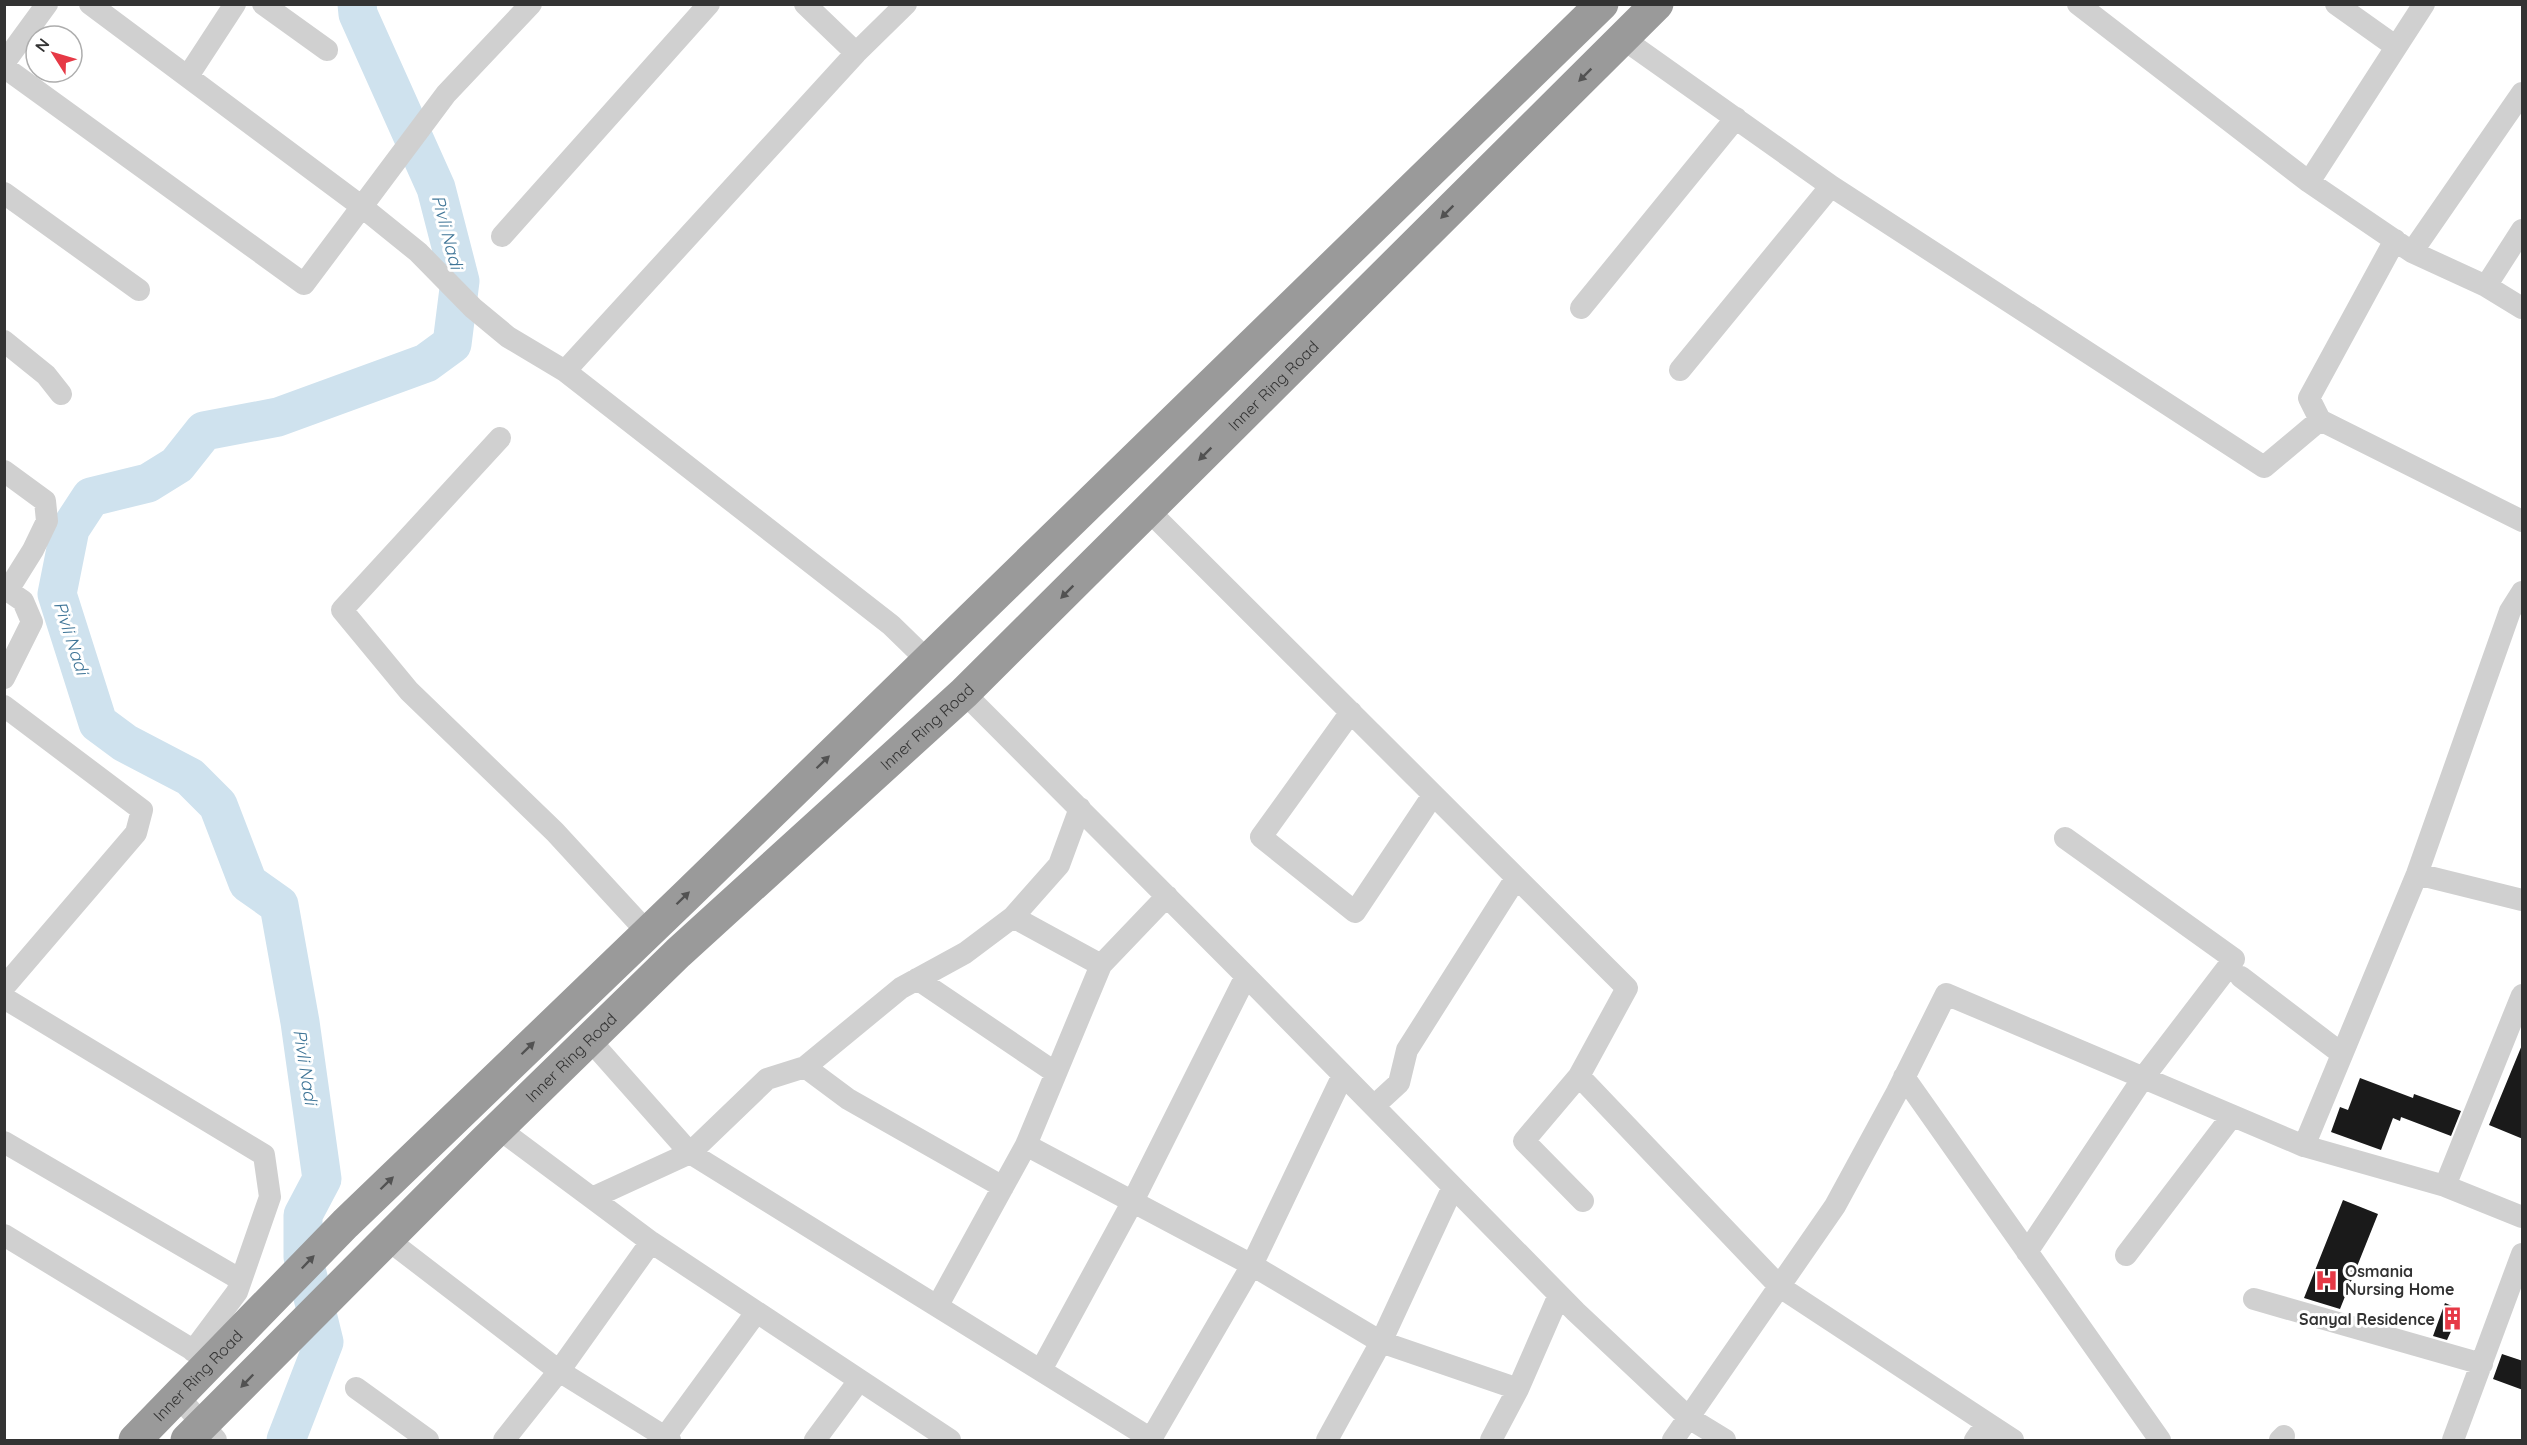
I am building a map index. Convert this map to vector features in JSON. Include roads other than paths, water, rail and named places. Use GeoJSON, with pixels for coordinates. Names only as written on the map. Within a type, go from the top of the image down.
{"type":"FeatureCollection","features":[{"type":"Feature","properties":{"kind":"highway","name":"Inner Ring Road"},"geometry":{"type":"LineString","coordinates":[[135,1440],[178,1396],[202,1356],[270,1300],[345,1224],[648,933],[1602,4]]}},
{"type":"Feature","properties":{"kind":"highway","name":"Inner Ring Road"},"geometry":{"type":"LineString","coordinates":[[202,1435],[288,1340],[498,1128],[687,945],[964,693],[1657,4]]}},
{"type":"Feature","properties":{"kind":"street"},"geometry":{"type":"LineString","coordinates":[[47,4],[4,65],[304,284],[446,94],[531,4]]}},
{"type":"Feature","properties":{"kind":"street"},"geometry":{"type":"LineString","coordinates":[[90,4],[361,206],[418,252],[441,277],[508,337],[565,371],[891,625],[927,660]]}},
{"type":"Feature","properties":{"kind":"street"},"geometry":{"type":"LineString","coordinates":[[188,76],[235,4]]}},
{"type":"Feature","properties":{"kind":"street"},"geometry":{"type":"LineString","coordinates":[[263,4],[327,50]]}},
{"type":"Feature","properties":{"kind":"street"},"geometry":{"type":"LineString","coordinates":[[502,236],[709,4]]}},
{"type":"Feature","properties":{"kind":"street"},"geometry":{"type":"LineString","coordinates":[[806,4],[856,53]]}},
{"type":"Feature","properties":{"kind":"street"},"geometry":{"type":"LineString","coordinates":[[565,371],[856,53],[906,4]]}},
{"type":"Feature","properties":{"kind":"street"},"geometry":{"type":"LineString","coordinates":[[2078,4],[2309,182],[2404,246],[2486,286],[2523,308]]}},
{"type":"Feature","properties":{"kind":"street"},"geometry":{"type":"LineString","coordinates":[[2336,4],[2395,46]]}},
{"type":"Feature","properties":{"kind":"street"},"geometry":{"type":"LineString","coordinates":[[2309,182],[2424,4]]}},
{"type":"Feature","properties":{"kind":"street"},"geometry":{"type":"LineString","coordinates":[[1622,38],[1831,186],[2264,467],[2320,420]]}},
{"type":"Feature","properties":{"kind":"street"},"geometry":{"type":"LineString","coordinates":[[2523,93],[2404,246],[2309,398],[2320,420],[2523,521]]}},
{"type":"Feature","properties":{"kind":"street"},"geometry":{"type":"LineString","coordinates":[[1581,308],[1736,118]]}},
{"type":"Feature","properties":{"kind":"street"},"geometry":{"type":"LineString","coordinates":[[1680,370],[1831,186]]}},
{"type":"Feature","properties":{"kind":"street"},"geometry":{"type":"LineString","coordinates":[[4,193],[138,290]]}},
{"type":"Feature","properties":{"kind":"street"},"geometry":{"type":"LineString","coordinates":[[2486,286],[2523,230]]}},
{"type":"Feature","properties":{"kind":"street"},"geometry":{"type":"LineString","coordinates":[[4,341],[46,375],[61,394]]}},
{"type":"Feature","properties":{"kind":"street"},"geometry":{"type":"LineString","coordinates":[[500,438],[342,610],[409,691],[555,832],[648,933]]}},
{"type":"Feature","properties":{"kind":"street"},"geometry":{"type":"LineString","coordinates":[[4,471],[45,501],[47,521],[33,550],[6,589],[23,601],[32,622],[4,678]]}},
{"type":"Feature","properties":{"kind":"street"},"geometry":{"type":"LineString","coordinates":[[1149,511],[1627,988],[1579,1076],[1524,1141],[1583,1201]]}},
{"type":"Feature","properties":{"kind":"street"},"geometry":{"type":"LineString","coordinates":[[2304,1146],[2417,874],[2510,611],[2523,592]]}},
{"type":"Feature","properties":{"kind":"street"},"geometry":{"type":"LineString","coordinates":[[964,693],[1080,807],[1559,1295],[1689,1418],[1725,1440]]}},
{"type":"Feature","properties":{"kind":"street"},"geometry":{"type":"LineString","coordinates":[[4,705],[142,810],[136,834],[4,987]]}},
{"type":"Feature","properties":{"kind":"street"},"geometry":{"type":"LineString","coordinates":[[1351,712],[1261,837],[1355,912],[1433,795]]}},
{"type":"Feature","properties":{"kind":"street"},"geometry":{"type":"LineString","coordinates":[[592,1198],[690,1153],[766,1079],[805,1067],[901,988],[965,953],[1013,917],[1059,865],[1080,807]]}},
{"type":"Feature","properties":{"kind":"street"},"geometry":{"type":"LineString","coordinates":[[2027,1252],[2143,1078],[2234,959],[2065,838]]}},
{"type":"Feature","properties":{"kind":"street"},"geometry":{"type":"LineString","coordinates":[[2417,874],[2523,900]]}},
{"type":"Feature","properties":{"kind":"street"},"geometry":{"type":"LineString","coordinates":[[1374,1106],[1399,1083],[1407,1050],[1516,878]]}},
{"type":"Feature","properties":{"kind":"street"},"geometry":{"type":"LineString","coordinates":[[938,1305],[1026,1145],[1101,965],[1167,896]]}},
{"type":"Feature","properties":{"kind":"street"},"geometry":{"type":"LineString","coordinates":[[1013,917],[1101,965]]}},
{"type":"Feature","properties":{"kind":"street"},"geometry":{"type":"LineString","coordinates":[[1041,1370],[1133,1201],[1246,976]]}},
{"type":"Feature","properties":{"kind":"street"},"geometry":{"type":"LineString","coordinates":[[2241,977],[2342,1054]]}},
{"type":"Feature","properties":{"kind":"street"},"geometry":{"type":"LineString","coordinates":[[917,979],[1056,1073]]}},
{"type":"Feature","properties":{"kind":"street"},"geometry":{"type":"LineString","coordinates":[[1673,1440],[1835,1206],[1946,994],[2304,1146],[2445,1186],[2523,1217]]}},
{"type":"Feature","properties":{"kind":"street"},"geometry":{"type":"LineString","coordinates":[[2445,1186],[2513,1049],[2523,995]]}},
{"type":"Feature","properties":{"kind":"street"},"geometry":{"type":"LineString","coordinates":[[4,998],[264,1155],[270,1197],[237,1292],[202,1356],[4,1235]]}},
{"type":"Feature","properties":{"kind":"street"},"geometry":{"type":"LineString","coordinates":[[589,1040],[690,1153],[1152,1440],[1252,1265],[1343,1075]]}},
{"type":"Feature","properties":{"kind":"street"},"geometry":{"type":"LineString","coordinates":[[805,1067],[848,1099],[1004,1187]]}},
{"type":"Feature","properties":{"kind":"street"},"geometry":{"type":"LineString","coordinates":[[1579,1076],[1780,1287],[1981,1432],[2013,1440]]}},
{"type":"Feature","properties":{"kind":"street"},"geometry":{"type":"LineString","coordinates":[[1904,1077],[2160,1440]]}},
{"type":"Feature","properties":{"kind":"street"},"geometry":{"type":"LineString","coordinates":[[2126,1255],[2232,1116]]}},
{"type":"Feature","properties":{"kind":"street"},"geometry":{"type":"LineString","coordinates":[[498,1128],[651,1242],[755,1314],[950,1440]]}},
{"type":"Feature","properties":{"kind":"street"},"geometry":{"type":"LineString","coordinates":[[4,1142],[241,1280]]}},
{"type":"Feature","properties":{"kind":"street"},"geometry":{"type":"LineString","coordinates":[[1026,1145],[1252,1265],[1381,1342],[1518,1389]]}},
{"type":"Feature","properties":{"kind":"street"},"geometry":{"type":"LineString","coordinates":[[1327,1440],[1381,1342],[1453,1187]]}},
{"type":"Feature","properties":{"kind":"street"},"geometry":{"type":"LineString","coordinates":[[387,1239],[559,1371],[667,1439],[755,1314]]}},
{"type":"Feature","properties":{"kind":"street"},"geometry":{"type":"LineString","coordinates":[[504,1440],[559,1371],[651,1242]]}},
{"type":"Feature","properties":{"kind":"street"},"geometry":{"type":"LineString","coordinates":[[2453,1440],[2523,1254]]}},
{"type":"Feature","properties":{"kind":"street"},"geometry":{"type":"LineString","coordinates":[[1491,1440],[1518,1389],[1559,1295]]}},
{"type":"Feature","properties":{"kind":"street"},"geometry":{"type":"LineString","coordinates":[[2254,1299],[2482,1364]]}},
{"type":"Feature","properties":{"kind":"street"},"geometry":{"type":"LineString","coordinates":[[815,1440],[858,1382]]}},
{"type":"Feature","properties":{"kind":"street"},"geometry":{"type":"LineString","coordinates":[[356,1389],[428,1440]]}},
{"type":"Feature","properties":{"kind":"street"},"geometry":{"type":"LineString","coordinates":[[178,1396],[202,1435]]}},
{"type":"Feature","properties":{"kind":"waterway","name":"Pivli Nadi"},"geometry":{"type":"LineString","coordinates":[[286,1440],[324,1342],[303,1257],[303,1215],[322,1179],[300,1022],[279,905],[248,883],[218,805],[190,777],[125,743],[98,723],[57,594],[70,529],[91,497],[148,483],[177,465],[204,431],[278,417],[426,363],[452,344],[460,281],[436,188],[358,14],[357,4]]}},
{"type":"Feature","properties":{"kind":"place","name":"Osmania Nursing Home"},"geometry":{"type":"Point","coordinates":[2327,1280]}},
{"type":"Feature","properties":{"kind":"place","name":"Sanyal Residence"},"geometry":{"type":"Point","coordinates":[2453,1319]}}]}
